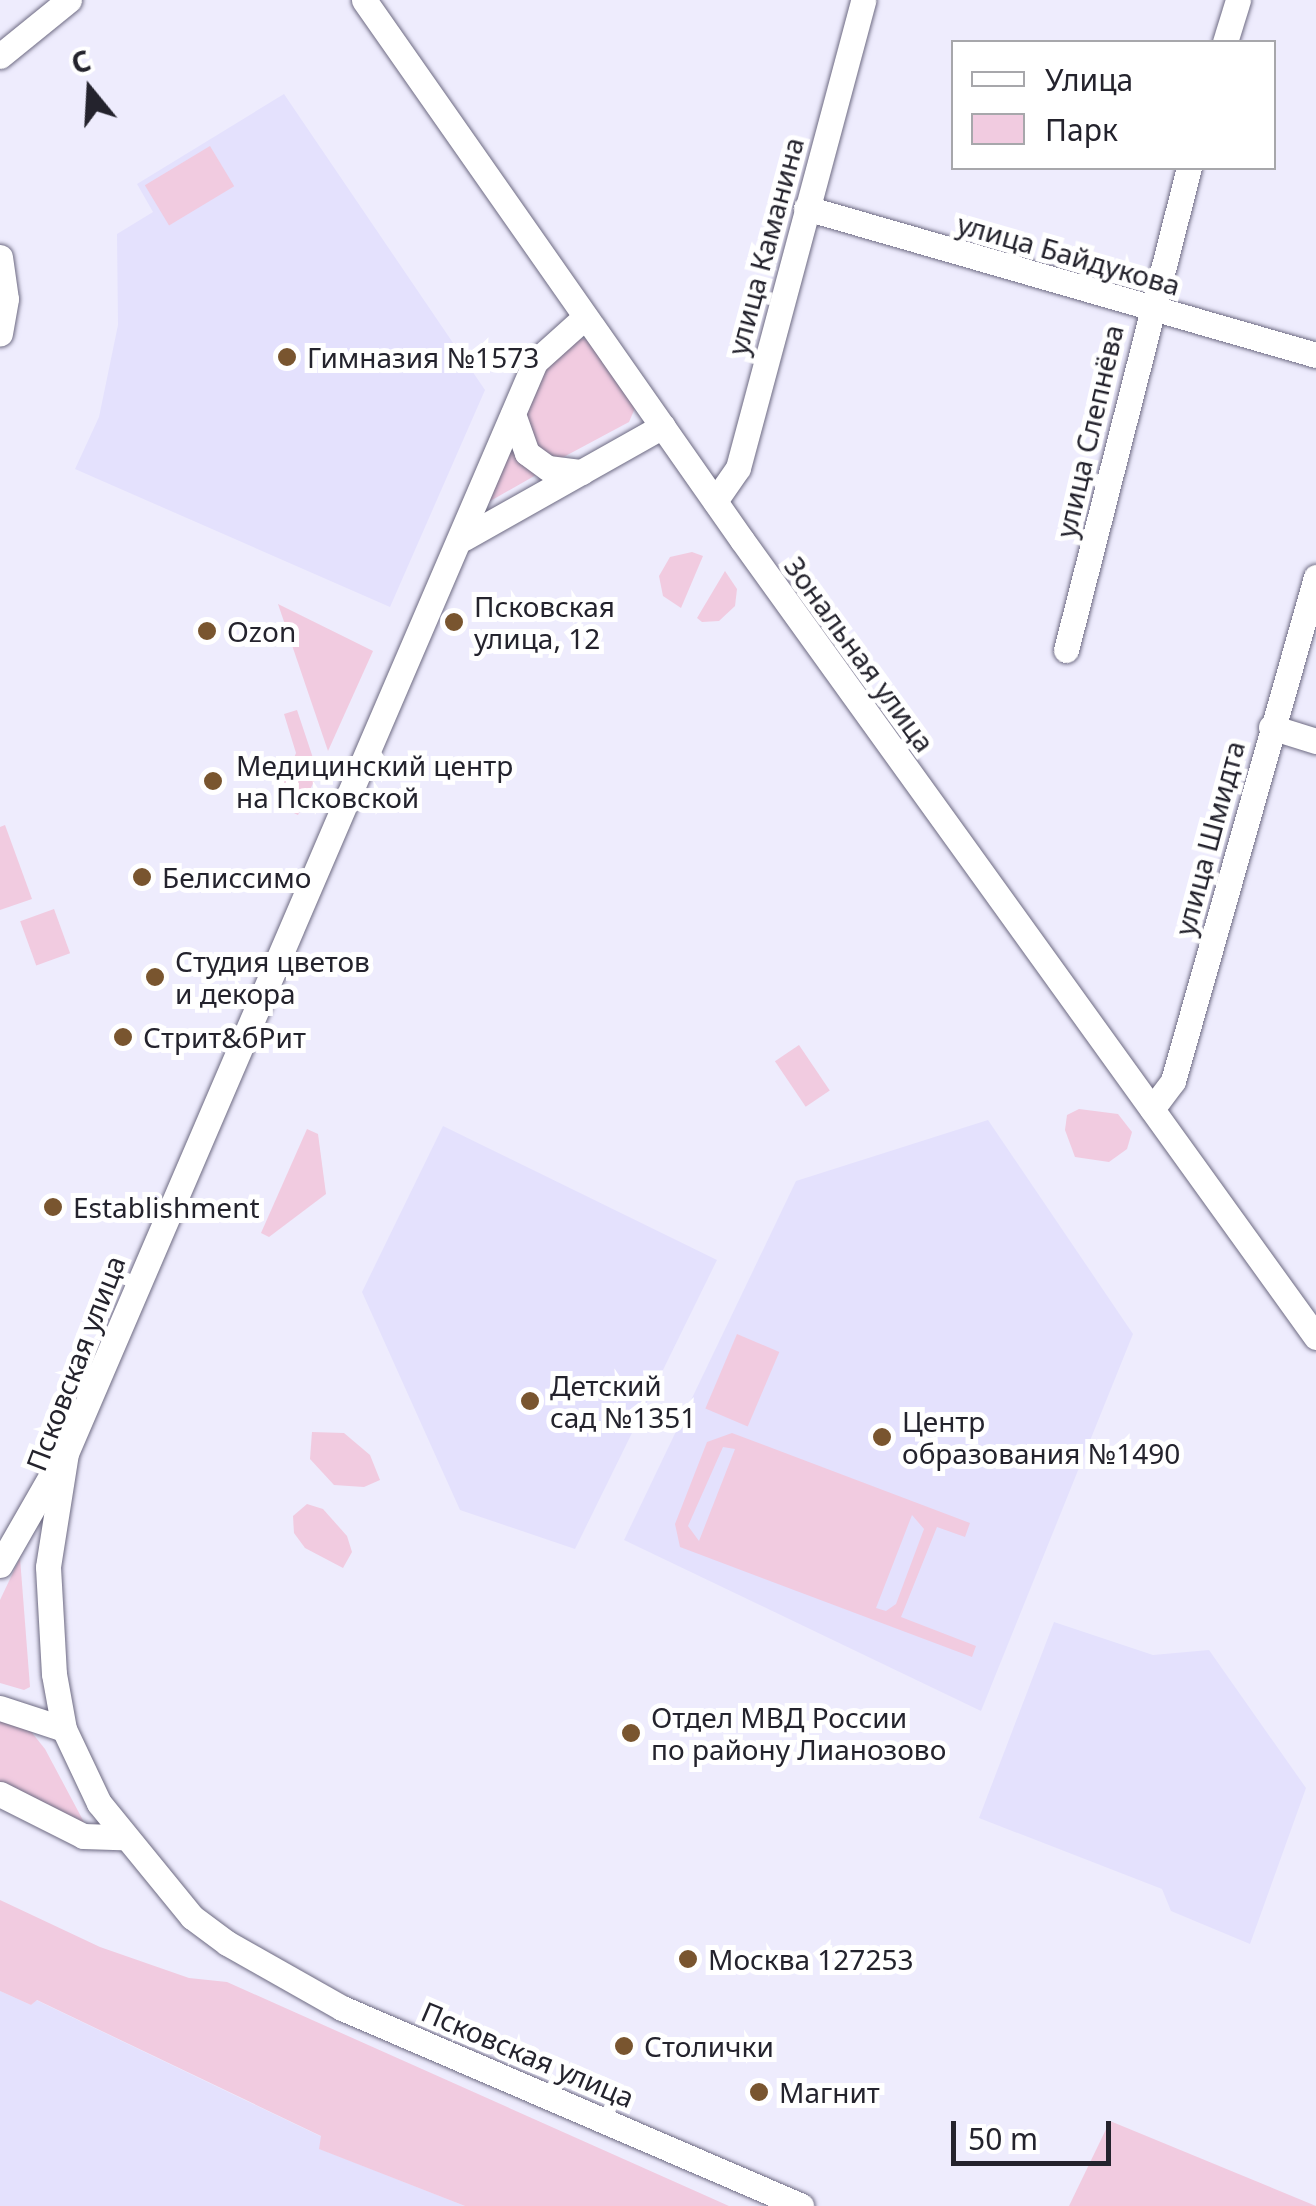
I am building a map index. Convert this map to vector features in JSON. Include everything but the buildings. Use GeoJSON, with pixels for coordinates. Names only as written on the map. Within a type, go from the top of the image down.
{"type":"FeatureCollection","features":[{"type":"Feature","properties":{"kind":"street"},"geometry":{"type":"LineString","coordinates":[[0,56],[68,0]]}},
{"type":"Feature","properties":{"kind":"street","name":"Зональная улица"},"geometry":{"type":"LineString","coordinates":[[364,0],[715,502],[1316,1337]]}},
{"type":"Feature","properties":{"kind":"street","name":"улица Каманина"},"geometry":{"type":"LineString","coordinates":[[715,502],[738,468],[863,0]]}},
{"type":"Feature","properties":{"kind":"street"},"geometry":{"type":"LineString","coordinates":[[1227,40],[1238,0]]}},
{"type":"Feature","properties":{"kind":"street","name":"улица Слепнёва"},"geometry":{"type":"LineString","coordinates":[[1066,650],[1148,310],[1188,170]]}},
{"type":"Feature","properties":{"kind":"street","name":"улица Байдукова"},"geometry":{"type":"LineString","coordinates":[[806,208],[1148,310],[1316,354]]}},
{"type":"Feature","properties":{"kind":"street"},"geometry":{"type":"LineString","coordinates":[[0,258],[6,298],[0,332]]}},
{"type":"Feature","properties":{"kind":"street","name":"Псковская улица"},"geometry":{"type":"LineString","coordinates":[[585,317],[546,347],[513,414],[464,538],[66,1452],[48,1567],[64,1729],[122,1837],[192,1917],[264,1966],[342,2008],[801,2206]]}},
{"type":"Feature","properties":{"kind":"street"},"geometry":{"type":"LineString","coordinates":[[513,414],[527,454],[548,468],[582,472]]}},
{"type":"Feature","properties":{"kind":"street"},"geometry":{"type":"LineString","coordinates":[[464,538],[663,426]]}},
{"type":"Feature","properties":{"kind":"street","name":"улица Шмидта"},"geometry":{"type":"LineString","coordinates":[[1152,1109],[1173,1081],[1316,577]]}},
{"type":"Feature","properties":{"kind":"street"},"geometry":{"type":"LineString","coordinates":[[1271,728],[1316,741]]}},
{"type":"Feature","properties":{"kind":"street"},"geometry":{"type":"LineString","coordinates":[[0,1565],[66,1452]]}},
{"type":"Feature","properties":{"kind":"street"},"geometry":{"type":"LineString","coordinates":[[0,1708],[64,1729]]}},
{"type":"Feature","properties":{"kind":"street"},"geometry":{"type":"LineString","coordinates":[[0,1794],[84,1836],[122,1837]]}},
{"type":"Feature","properties":{"kind":"shaded area","name":"Гимназия №1573"},"geometry":{"type":"Polygon","coordinates":[[[284,94],[485,390],[390,607],[75,469],[99,417],[118,325],[117,234],[153,212],[137,184],[284,94]]]}},
{"type":"Feature","properties":{"kind":"shaded area","name":"Центр образования №1490"},"geometry":{"type":"Polygon","coordinates":[[[988,1120],[1133,1334],[981,1711],[624,1540],[796,1181],[988,1120]]]}},
{"type":"Feature","properties":{"kind":"shaded area","name":"Детский сад №1351"},"geometry":{"type":"Polygon","coordinates":[[[443,1126],[717,1260],[575,1549],[460,1510],[362,1292],[443,1126]]]}},
{"type":"Feature","properties":{"kind":"shaded area"},"geometry":{"type":"Polygon","coordinates":[[[1054,1622],[1153,1655],[1209,1650],[1306,1788],[1250,1944],[1171,1911],[1162,1889],[979,1818],[1054,1622]]]}},
{"type":"Feature","properties":{"kind":"shaded area"},"geometry":{"type":"Polygon","coordinates":[[[0,1991],[31,2005],[36,2000],[322,2137],[320,2149],[465,2206],[0,2206],[0,1991]]]}},
{"type":"Feature","properties":{"kind":"green space"},"geometry":{"type":"Polygon","coordinates":[[[210,146],[234,186],[169,225],[145,185],[210,146]]]}},
{"type":"Feature","properties":{"kind":"green space"},"geometry":{"type":"Polygon","coordinates":[[[577,338],[591,340],[635,408],[629,422],[558,460],[535,447],[522,414],[552,353],[577,338]]]}},
{"type":"Feature","properties":{"kind":"green space"},"geometry":{"type":"Polygon","coordinates":[[[509,443],[519,459],[543,471],[485,504],[509,443]]]}},
{"type":"Feature","properties":{"kind":"green space"},"geometry":{"type":"Polygon","coordinates":[[[692,552],[703,556],[681,608],[663,596],[659,576],[670,557],[692,552]]]}},
{"type":"Feature","properties":{"kind":"green space"},"geometry":{"type":"Polygon","coordinates":[[[725,571],[737,589],[735,606],[719,621],[702,622],[697,618],[725,571]]]}},
{"type":"Feature","properties":{"kind":"green space"},"geometry":{"type":"Polygon","coordinates":[[[278,604],[373,651],[328,751],[278,604]]]}},
{"type":"Feature","properties":{"kind":"green space"},"geometry":{"type":"Polygon","coordinates":[[[297,710],[318,773],[298,815],[275,804],[296,753],[284,714],[297,710]]]}},
{"type":"Feature","properties":{"kind":"green space"},"geometry":{"type":"Polygon","coordinates":[[[5,825],[32,899],[0,910],[0,827],[5,825]]]}},
{"type":"Feature","properties":{"kind":"green space"},"geometry":{"type":"Polygon","coordinates":[[[54,909],[70,953],[36,965],[20,921],[54,909]]]}},
{"type":"Feature","properties":{"kind":"green space"},"geometry":{"type":"Polygon","coordinates":[[[799,1045],[830,1091],[806,1107],[775,1061],[799,1045]]]}},
{"type":"Feature","properties":{"kind":"green space"},"geometry":{"type":"Polygon","coordinates":[[[1079,1109],[1118,1114],[1132,1132],[1127,1149],[1109,1162],[1075,1157],[1065,1130],[1067,1115],[1079,1109]]]}},
{"type":"Feature","properties":{"kind":"green space"},"geometry":{"type":"Polygon","coordinates":[[[307,1129],[318,1134],[326,1194],[269,1237],[261,1233],[307,1129]]]}},
{"type":"Feature","properties":{"kind":"green space"},"geometry":{"type":"Polygon","coordinates":[[[737,1334],[779,1352],[748,1427],[705,1409],[737,1334]]]}},
{"type":"Feature","properties":{"kind":"green space"},"geometry":{"type":"Polygon","coordinates":[[[312,1432],[344,1433],[370,1455],[380,1480],[364,1487],[334,1485],[310,1459],[312,1432]]]}},
{"type":"Feature","properties":{"kind":"green space"},"geometry":{"type":"Polygon","coordinates":[[[732,1433],[970,1523],[965,1537],[937,1527],[901,1617],[976,1646],[972,1657],[680,1547],[675,1524],[707,1442],[732,1433]],[[723,1447],[688,1526],[699,1541],[735,1449],[723,1447]],[[912,1515],[876,1608],[886,1611],[896,1604],[924,1529],[912,1515]]]}},
{"type":"Feature","properties":{"kind":"green space"},"geometry":{"type":"Polygon","coordinates":[[[307,1504],[323,1509],[347,1536],[352,1552],[343,1568],[305,1548],[294,1533],[293,1516],[307,1504]]]}},
{"type":"Feature","properties":{"kind":"green space"},"geometry":{"type":"Polygon","coordinates":[[[20,1558],[30,1687],[24,1690],[0,1683],[0,1600],[20,1558]]]}},
{"type":"Feature","properties":{"kind":"green space"},"geometry":{"type":"Polygon","coordinates":[[[0,1714],[25,1724],[45,1749],[85,1824],[0,1783],[0,1714]]]}},
{"type":"Feature","properties":{"kind":"green space"},"geometry":{"type":"Polygon","coordinates":[[[0,1900],[100,1947],[189,1978],[227,1982],[729,2206],[465,2206],[319,2149],[321,2136],[37,2000],[31,2005],[0,1991],[0,1900]]]}},
{"type":"Feature","properties":{"kind":"green space"},"geometry":{"type":"Polygon","coordinates":[[[1110,2121],[1316,2206],[1069,2206],[1110,2121]]]}},
{"type":"Feature","properties":{"kind":"place","name":"Гимназия №1573"},"geometry":{"type":"Point","coordinates":[287,357]}},
{"type":"Feature","properties":{"kind":"place","name":"Псковская улица, 12"},"geometry":{"type":"Point","coordinates":[454,622]}},
{"type":"Feature","properties":{"kind":"place","name":"Ozon"},"geometry":{"type":"Point","coordinates":[207,631]}},
{"type":"Feature","properties":{"kind":"place","name":"Медицинский центр на Псковской"},"geometry":{"type":"Point","coordinates":[213,781]}},
{"type":"Feature","properties":{"kind":"place","name":"Белиссимо"},"geometry":{"type":"Point","coordinates":[142,877]}},
{"type":"Feature","properties":{"kind":"place","name":"Студия цветов и декора"},"geometry":{"type":"Point","coordinates":[155,977]}},
{"type":"Feature","properties":{"kind":"place","name":"Стрит&бРит"},"geometry":{"type":"Point","coordinates":[123,1037]}},
{"type":"Feature","properties":{"kind":"place","name":"Establishment"},"geometry":{"type":"Point","coordinates":[53,1207]}},
{"type":"Feature","properties":{"kind":"place","name":"Детский сад №1351"},"geometry":{"type":"Point","coordinates":[530,1401]}},
{"type":"Feature","properties":{"kind":"place","name":"Центр образования №1490"},"geometry":{"type":"Point","coordinates":[882,1437]}},
{"type":"Feature","properties":{"kind":"place","name":"Отдел МВД России по району Лианозово"},"geometry":{"type":"Point","coordinates":[631,1733]}},
{"type":"Feature","properties":{"kind":"place","name":"Москва 127253"},"geometry":{"type":"Point","coordinates":[688,1959]}},
{"type":"Feature","properties":{"kind":"place","name":"Столички"},"geometry":{"type":"Point","coordinates":[624,2046]}},
{"type":"Feature","properties":{"kind":"place","name":"Магнит"},"geometry":{"type":"Point","coordinates":[759,2092]}}]}
